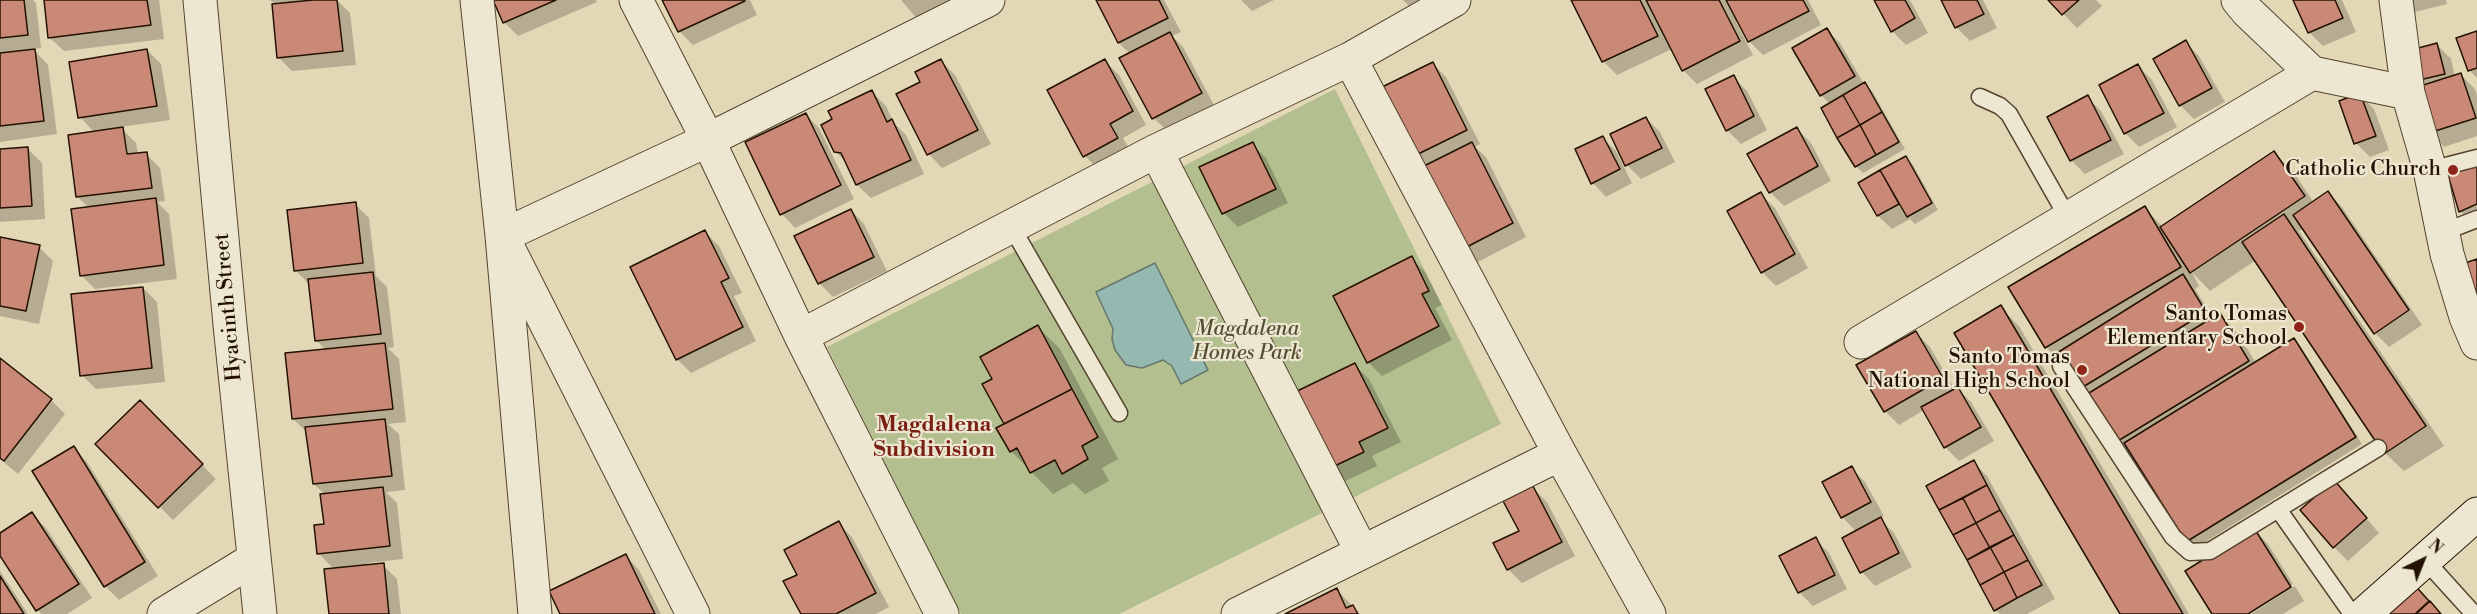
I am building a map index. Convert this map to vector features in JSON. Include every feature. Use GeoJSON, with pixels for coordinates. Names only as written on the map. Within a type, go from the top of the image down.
{"type":"FeatureCollection","features":[{"type":"Feature","properties":{"kind":"street","name":"Hyacinth Street"},"geometry":{"type":"LineString","coordinates":[[200,0],[260,614]]}},
{"type":"Feature","properties":{"kind":"street"},"geometry":{"type":"LineString","coordinates":[[477,0],[502,236],[535,614]]}},
{"type":"Feature","properties":{"kind":"street"},"geometry":{"type":"LineString","coordinates":[[636,0],[708,140],[801,336],[942,614]]}},
{"type":"Feature","properties":{"kind":"street"},"geometry":{"type":"LineString","coordinates":[[502,236],[708,140],[988,0]]}},
{"type":"Feature","properties":{"kind":"street"},"geometry":{"type":"LineString","coordinates":[[801,336],[1156,151],[1350,59],[1454,0]]}},
{"type":"Feature","properties":{"kind":"street"},"geometry":{"type":"LineString","coordinates":[[2238,0],[2312,73],[2408,93]]}},
{"type":"Feature","properties":{"kind":"street"},"geometry":{"type":"LineString","coordinates":[[2396,0],[2408,93],[2430,170],[2441,233],[2466,317],[2477,343]]}},
{"type":"Feature","properties":{"kind":"street"},"geometry":{"type":"LineString","coordinates":[[1350,59],[1560,454],[1649,614]]}},
{"type":"Feature","properties":{"kind":"street"},"geometry":{"type":"LineString","coordinates":[[1860,342],[2312,73]]}},
{"type":"Feature","properties":{"kind":"street"},"geometry":{"type":"LineString","coordinates":[[1156,151],[1362,552]]}},
{"type":"Feature","properties":{"kind":"street"},"geometry":{"type":"LineString","coordinates":[[502,236],[693,614]]}},
{"type":"Feature","properties":{"kind":"street"},"geometry":{"type":"LineString","coordinates":[[1238,614],[1560,454]]}},
{"type":"Feature","properties":{"kind":"street"},"geometry":{"type":"LineString","coordinates":[[2364,614],[2477,514]]}},
{"type":"Feature","properties":{"kind":"street"},"geometry":{"type":"LineString","coordinates":[[164,614],[254,560]]}},
{"type":"Feature","properties":{"kind":"lane"},"geometry":{"type":"LineString","coordinates":[[1980,98],[2000,106],[2009,114],[2068,218]]}},
{"type":"Feature","properties":{"kind":"lane"},"geometry":{"type":"LineString","coordinates":[[2430,170],[2477,158]]}},
{"type":"Feature","properties":{"kind":"lane"},"geometry":{"type":"LineString","coordinates":[[2441,233],[2477,219]]}},
{"type":"Feature","properties":{"kind":"lane"},"geometry":{"type":"LineString","coordinates":[[1011,226],[1119,413]]}},
{"type":"Feature","properties":{"kind":"lane"},"geometry":{"type":"LineString","coordinates":[[2061,366],[2173,537],[2190,552],[2210,551],[2378,448]]}},
{"type":"Feature","properties":{"kind":"lane"},"geometry":{"type":"LineString","coordinates":[[2278,509],[2352,614]]}},
{"type":"Feature","properties":{"kind":"lane"},"geometry":{"type":"LineString","coordinates":[[2425,560],[2474,614]]}},
{"type":"Feature","properties":{"kind":"green space","name":"Magdalena Homes Park"},"geometry":{"type":"Polygon","coordinates":[[[1335,89],[1501,424],[1119,614],[961,614],[827,347],[1335,89]]]}},
{"type":"Feature","properties":{"kind":"water"},"geometry":{"type":"Polygon","coordinates":[[[1155,263],[1208,370],[1181,384],[1172,366],[1163,360],[1142,368],[1126,365],[1115,350],[1112,339],[1113,329],[1096,292],[1155,263]]]}},
{"type":"Feature","properties":{"kind":"building"},"geometry":{"type":"Polygon","coordinates":[[[0,0],[24,0],[28,35],[0,38],[0,0]]]}},
{"type":"Feature","properties":{"kind":"building"},"geometry":{"type":"Polygon","coordinates":[[[44,0],[147,0],[151,25],[48,38],[44,0]]]}},
{"type":"Feature","properties":{"kind":"building"},"geometry":{"type":"Polygon","coordinates":[[[337,0],[343,51],[277,58],[272,4],[337,0]]]}},
{"type":"Feature","properties":{"kind":"building"},"geometry":{"type":"Polygon","coordinates":[[[493,0],[556,0],[503,23],[493,0]]]}},
{"type":"Feature","properties":{"kind":"building"},"geometry":{"type":"Polygon","coordinates":[[[662,0],[744,0],[745,1],[678,32],[662,0]]]}},
{"type":"Feature","properties":{"kind":"building"},"geometry":{"type":"Polygon","coordinates":[[[1096,0],[1159,0],[1168,18],[1118,43],[1096,0]]]}},
{"type":"Feature","properties":{"kind":"building"},"geometry":{"type":"Polygon","coordinates":[[[1571,0],[1640,0],[1658,36],[1602,62],[1571,0]]]}},
{"type":"Feature","properties":{"kind":"building"},"geometry":{"type":"Polygon","coordinates":[[[1646,0],[1719,0],[1740,41],[1682,71],[1646,0]]]}},
{"type":"Feature","properties":{"kind":"building"},"geometry":{"type":"Polygon","coordinates":[[[1726,0],[1803,0],[1809,11],[1748,42],[1726,0]]]}},
{"type":"Feature","properties":{"kind":"building"},"geometry":{"type":"Polygon","coordinates":[[[1874,0],[1905,0],[1915,18],[1891,32],[1874,0]]]}},
{"type":"Feature","properties":{"kind":"building"},"geometry":{"type":"Polygon","coordinates":[[[1941,0],[1977,0],[1984,14],[1955,28],[1941,0]]]}},
{"type":"Feature","properties":{"kind":"building"},"geometry":{"type":"Polygon","coordinates":[[[2048,0],[2079,0],[2062,15],[2048,0]]]}},
{"type":"Feature","properties":{"kind":"building"},"geometry":{"type":"Polygon","coordinates":[[[2293,0],[2335,0],[2343,18],[2308,33],[2293,0]]]}},
{"type":"Feature","properties":{"kind":"building"},"geometry":{"type":"Polygon","coordinates":[[[1827,28],[1855,76],[1820,96],[1792,48],[1827,28]]]}},
{"type":"Feature","properties":{"kind":"building"},"geometry":{"type":"Polygon","coordinates":[[[2477,31],[2477,68],[2468,71],[2456,38],[2477,31]]]}},
{"type":"Feature","properties":{"kind":"building"},"geometry":{"type":"Polygon","coordinates":[[[1170,32],[1202,93],[1152,119],[1119,58],[1170,32]]]}},
{"type":"Feature","properties":{"kind":"building"},"geometry":{"type":"Polygon","coordinates":[[[2186,40],[2212,88],[2179,106],[2153,59],[2186,40]]]}},
{"type":"Feature","properties":{"kind":"building"},"geometry":{"type":"Polygon","coordinates":[[[2437,43],[2445,74],[2415,81],[2407,51],[2437,43]]]}},
{"type":"Feature","properties":{"kind":"building"},"geometry":{"type":"Polygon","coordinates":[[[35,49],[44,121],[0,126],[0,53],[35,49]]]}},
{"type":"Feature","properties":{"kind":"building"},"geometry":{"type":"Polygon","coordinates":[[[147,49],[157,106],[78,118],[69,62],[147,49]]]}},
{"type":"Feature","properties":{"kind":"building"},"geometry":{"type":"Polygon","coordinates":[[[941,59],[978,130],[927,155],[896,94],[920,82],[915,72],[941,59]]]}},
{"type":"Feature","properties":{"kind":"building"},"geometry":{"type":"Polygon","coordinates":[[[1105,59],[1133,111],[1110,124],[1118,138],[1083,157],[1047,90],[1105,59]]]}},
{"type":"Feature","properties":{"kind":"building"},"geometry":{"type":"Polygon","coordinates":[[[1433,62],[1467,130],[1410,158],[1376,90],[1433,62]]]}},
{"type":"Feature","properties":{"kind":"building"},"geometry":{"type":"Polygon","coordinates":[[[2138,64],[2164,113],[2124,134],[2099,85],[2138,64]]]}},
{"type":"Feature","properties":{"kind":"building"},"geometry":{"type":"Polygon","coordinates":[[[2461,73],[2476,118],[2429,133],[2414,88],[2461,73]]]}},
{"type":"Feature","properties":{"kind":"building"},"geometry":{"type":"Polygon","coordinates":[[[1734,75],[1754,116],[1726,131],[1705,89],[1734,75]]]}},
{"type":"Feature","properties":{"kind":"building"},"geometry":{"type":"Polygon","coordinates":[[[1865,82],[1882,112],[1860,125],[1843,95],[1865,82]]]}},
{"type":"Feature","properties":{"kind":"building"},"geometry":{"type":"Polygon","coordinates":[[[872,90],[887,122],[892,119],[911,160],[856,185],[841,153],[834,152],[821,125],[832,119],[828,111],[872,90]]]}},
{"type":"Feature","properties":{"kind":"building"},"geometry":{"type":"Polygon","coordinates":[[[2360,93],[2376,136],[2354,144],[2339,101],[2360,93]]]}},
{"type":"Feature","properties":{"kind":"building"},"geometry":{"type":"Polygon","coordinates":[[[1843,95],[1860,125],[1837,138],[1821,108],[1843,95]]]}},
{"type":"Feature","properties":{"kind":"building"},"geometry":{"type":"Polygon","coordinates":[[[2088,95],[2111,140],[2070,161],[2047,117],[2088,95]]]}},
{"type":"Feature","properties":{"kind":"building"},"geometry":{"type":"Polygon","coordinates":[[[1882,112],[1899,142],[1876,155],[1860,125],[1882,112]]]}},
{"type":"Feature","properties":{"kind":"building"},"geometry":{"type":"Polygon","coordinates":[[[806,113],[841,185],[780,215],[745,142],[806,113]]]}},
{"type":"Feature","properties":{"kind":"building"},"geometry":{"type":"Polygon","coordinates":[[[1646,117],[1662,148],[1625,166],[1610,134],[1646,117]]]}},
{"type":"Feature","properties":{"kind":"building"},"geometry":{"type":"Polygon","coordinates":[[[1860,125],[1876,155],[1855,167],[1837,138],[1860,125]]]}},
{"type":"Feature","properties":{"kind":"building"},"geometry":{"type":"Polygon","coordinates":[[[123,127],[127,154],[147,152],[152,188],[76,197],[68,135],[123,127]]]}},
{"type":"Feature","properties":{"kind":"building"},"geometry":{"type":"Polygon","coordinates":[[[1797,127],[1818,166],[1769,193],[1747,154],[1797,127]]]}},
{"type":"Feature","properties":{"kind":"building"},"geometry":{"type":"Polygon","coordinates":[[[1603,136],[1620,169],[1591,184],[1575,149],[1603,136]]]}},
{"type":"Feature","properties":{"kind":"building"},"geometry":{"type":"Polygon","coordinates":[[[1253,142],[1276,189],[1222,214],[1199,167],[1253,142]]]}},
{"type":"Feature","properties":{"kind":"building"},"geometry":{"type":"Polygon","coordinates":[[[1472,142],[1513,223],[1459,251],[1418,169],[1472,142]]]}},
{"type":"Feature","properties":{"kind":"building"},"geometry":{"type":"Polygon","coordinates":[[[28,147],[32,206],[0,208],[0,149],[28,147]]]}},
{"type":"Feature","properties":{"kind":"building"},"geometry":{"type":"Polygon","coordinates":[[[2274,151],[2305,196],[2190,273],[2160,227],[2274,151]]]}},
{"type":"Feature","properties":{"kind":"building"},"geometry":{"type":"Polygon","coordinates":[[[1906,156],[1932,203],[1907,217],[1880,170],[1906,156]]]}},
{"type":"Feature","properties":{"kind":"building"},"geometry":{"type":"Polygon","coordinates":[[[2477,165],[2477,204],[2459,212],[2448,175],[2477,165]]]}},
{"type":"Feature","properties":{"kind":"building"},"geometry":{"type":"Polygon","coordinates":[[[1880,170],[1899,204],[1877,216],[1858,183],[1880,170]]]}},
{"type":"Feature","properties":{"kind":"building"},"geometry":{"type":"Polygon","coordinates":[[[2328,191],[2409,310],[2374,334],[2293,215],[2328,191]]]}},
{"type":"Feature","properties":{"kind":"building"},"geometry":{"type":"Polygon","coordinates":[[[1761,192],[1795,254],[1761,273],[1727,211],[1761,192]]]}},
{"type":"Feature","properties":{"kind":"building"},"geometry":{"type":"Polygon","coordinates":[[[156,198],[164,265],[80,276],[71,209],[156,198]]]}},
{"type":"Feature","properties":{"kind":"building"},"geometry":{"type":"Polygon","coordinates":[[[356,202],[363,263],[294,271],[287,210],[356,202]]]}},
{"type":"Feature","properties":{"kind":"building"},"geometry":{"type":"Polygon","coordinates":[[[2145,206],[2181,267],[2045,348],[2008,287],[2145,206]]]}},
{"type":"Feature","properties":{"kind":"building"},"geometry":{"type":"Polygon","coordinates":[[[851,209],[874,257],[818,284],[794,236],[851,209]]]}},
{"type":"Feature","properties":{"kind":"building"},"geometry":{"type":"Polygon","coordinates":[[[2284,214],[2426,426],[2384,454],[2242,242],[2284,214]]]}},
{"type":"Feature","properties":{"kind":"building"},"geometry":{"type":"Polygon","coordinates":[[[705,230],[729,278],[721,282],[743,327],[676,360],[630,267],[705,230]]]}},
{"type":"Feature","properties":{"kind":"building"},"geometry":{"type":"Polygon","coordinates":[[[0,237],[40,245],[26,311],[0,306],[0,237]]]}},
{"type":"Feature","properties":{"kind":"building"},"geometry":{"type":"Polygon","coordinates":[[[1412,256],[1429,291],[1422,294],[1439,326],[1367,363],[1333,296],[1412,256]]]}},
{"type":"Feature","properties":{"kind":"building"},"geometry":{"type":"Polygon","coordinates":[[[2477,259],[2477,295],[2465,263],[2477,259]]]}},
{"type":"Feature","properties":{"kind":"building"},"geometry":{"type":"Polygon","coordinates":[[[373,272],[381,334],[315,341],[308,279],[373,272]]]}},
{"type":"Feature","properties":{"kind":"building"},"geometry":{"type":"Polygon","coordinates":[[[2183,274],[2206,312],[2078,390],[2057,353],[2183,274]]]}},
{"type":"Feature","properties":{"kind":"building"},"geometry":{"type":"Polygon","coordinates":[[[143,287],[152,368],[80,376],[71,294],[143,287]]]}},
{"type":"Feature","properties":{"kind":"building"},"geometry":{"type":"Polygon","coordinates":[[[2001,305],[2183,614],[2120,614],[1954,333],[2001,305]]]}},
{"type":"Feature","properties":{"kind":"building"},"geometry":{"type":"Polygon","coordinates":[[[2220,313],[2249,361],[2113,444],[2084,396],[2220,313]]]}},
{"type":"Feature","properties":{"kind":"building"},"geometry":{"type":"Polygon","coordinates":[[[1038,325],[1072,389],[1004,424],[982,384],[992,379],[980,357],[1038,325]]]}},
{"type":"Feature","properties":{"kind":"building"},"geometry":{"type":"Polygon","coordinates":[[[1916,331],[1943,378],[1884,412],[1856,365],[1916,331]]]}},
{"type":"Feature","properties":{"kind":"building"},"geometry":{"type":"Polygon","coordinates":[[[2294,338],[2356,437],[2186,542],[2124,443],[2294,338]]]}},
{"type":"Feature","properties":{"kind":"building"},"geometry":{"type":"Polygon","coordinates":[[[385,343],[393,409],[292,419],[285,353],[385,343]]]}},
{"type":"Feature","properties":{"kind":"building"},"geometry":{"type":"Polygon","coordinates":[[[0,358],[52,399],[4,461],[0,458],[0,358]]]}},
{"type":"Feature","properties":{"kind":"building"},"geometry":{"type":"Polygon","coordinates":[[[1355,363],[1388,428],[1359,442],[1364,452],[1322,472],[1285,397],[1355,363]]]}},
{"type":"Feature","properties":{"kind":"building"},"geometry":{"type":"Polygon","coordinates":[[[1958,387],[1981,427],[1944,448],[1921,407],[1958,387]]]}},
{"type":"Feature","properties":{"kind":"building"},"geometry":{"type":"Polygon","coordinates":[[[1072,389],[1098,437],[1082,446],[1088,459],[1062,474],[1055,460],[1030,473],[1017,448],[1010,452],[996,428],[1072,389]]]}},
{"type":"Feature","properties":{"kind":"building"},"geometry":{"type":"Polygon","coordinates":[[[140,400],[203,464],[158,508],[95,444],[140,400]]]}},
{"type":"Feature","properties":{"kind":"building"},"geometry":{"type":"Polygon","coordinates":[[[385,419],[392,476],[313,484],[305,427],[385,419]]]}},
{"type":"Feature","properties":{"kind":"building"},"geometry":{"type":"Polygon","coordinates":[[[74,446],[145,562],[104,587],[32,471],[74,446]]]}},
{"type":"Feature","properties":{"kind":"building"},"geometry":{"type":"Polygon","coordinates":[[[1974,460],[1987,485],[1939,510],[1926,486],[1974,460]]]}},
{"type":"Feature","properties":{"kind":"building"},"geometry":{"type":"Polygon","coordinates":[[[1852,466],[1871,502],[1841,518],[1822,482],[1852,466]]]}},
{"type":"Feature","properties":{"kind":"building"},"geometry":{"type":"Polygon","coordinates":[[[2334,480],[2367,518],[2333,548],[2300,510],[2334,480]]]}},
{"type":"Feature","properties":{"kind":"building"},"geometry":{"type":"Polygon","coordinates":[[[1987,485],[2000,510],[1976,523],[1963,498],[1987,485]]]}},
{"type":"Feature","properties":{"kind":"building"},"geometry":{"type":"Polygon","coordinates":[[[1533,486],[1562,542],[1507,570],[1493,543],[1519,531],[1503,501],[1533,486]]]}},
{"type":"Feature","properties":{"kind":"building"},"geometry":{"type":"Polygon","coordinates":[[[383,487],[390,546],[317,554],[314,525],[324,524],[320,494],[383,487]]]}},
{"type":"Feature","properties":{"kind":"building"},"geometry":{"type":"Polygon","coordinates":[[[1963,498],[1976,523],[1953,535],[1939,510],[1963,498]]]}},
{"type":"Feature","properties":{"kind":"building"},"geometry":{"type":"Polygon","coordinates":[[[2000,510],[2014,535],[1990,548],[1976,523],[2000,510]]]}},
{"type":"Feature","properties":{"kind":"building"},"geometry":{"type":"Polygon","coordinates":[[[32,512],[79,584],[36,611],[0,556],[0,533],[32,512]]]}},
{"type":"Feature","properties":{"kind":"building"},"geometry":{"type":"Polygon","coordinates":[[[1881,517],[1899,553],[1860,573],[1842,538],[1881,517]]]}},
{"type":"Feature","properties":{"kind":"building"},"geometry":{"type":"Polygon","coordinates":[[[839,521],[876,593],[836,614],[801,614],[783,581],[797,575],[784,550],[839,521]]]}},
{"type":"Feature","properties":{"kind":"building"},"geometry":{"type":"Polygon","coordinates":[[[1976,523],[1990,548],[1967,560],[1953,535],[1976,523]]]}},
{"type":"Feature","properties":{"kind":"building"},"geometry":{"type":"Polygon","coordinates":[[[2254,528],[2291,587],[2248,614],[2212,614],[2185,571],[2254,528]]]}},
{"type":"Feature","properties":{"kind":"building"},"geometry":{"type":"Polygon","coordinates":[[[2014,535],[2028,560],[2004,572],[1990,547],[2014,535]]]}},
{"type":"Feature","properties":{"kind":"building"},"geometry":{"type":"Polygon","coordinates":[[[1816,537],[1835,575],[1798,593],[1779,556],[1816,537]]]}},
{"type":"Feature","properties":{"kind":"building"},"geometry":{"type":"Polygon","coordinates":[[[1990,547],[2004,572],[1980,585],[1967,560],[1990,547]]]}},
{"type":"Feature","properties":{"kind":"building"},"geometry":{"type":"Polygon","coordinates":[[[626,554],[655,614],[560,614],[549,591],[626,554]]]}},
{"type":"Feature","properties":{"kind":"building"},"geometry":{"type":"Polygon","coordinates":[[[2028,560],[2042,585],[2017,598],[2004,572],[2028,560]]]}},
{"type":"Feature","properties":{"kind":"building"},"geometry":{"type":"Polygon","coordinates":[[[384,563],[389,614],[329,614],[324,569],[384,563]]]}},
{"type":"Feature","properties":{"kind":"building"},"geometry":{"type":"Polygon","coordinates":[[[2004,572],[2017,598],[1994,611],[1980,585],[2004,572]]]}},
{"type":"Feature","properties":{"kind":"building"},"geometry":{"type":"Polygon","coordinates":[[[0,576],[24,614],[0,614],[0,576]]]}},
{"type":"Feature","properties":{"kind":"building"},"geometry":{"type":"Polygon","coordinates":[[[2411,581],[2429,601],[2415,614],[2374,614],[2411,581]]]}},
{"type":"Feature","properties":{"kind":"building"},"geometry":{"type":"Polygon","coordinates":[[[1337,588],[1346,608],[1353,605],[1358,614],[1285,614],[1337,588]]]}},
{"type":"Feature","properties":{"kind":"building"},"geometry":{"type":"Polygon","coordinates":[[[2430,601],[2441,614],[2416,614],[2430,601]]]}},
{"type":"Feature","properties":{"kind":"place","name":"Catholic Church"},"geometry":{"type":"Point","coordinates":[2453,170]}},
{"type":"Feature","properties":{"kind":"place","name":"Santo Tomas Elementary School"},"geometry":{"type":"Point","coordinates":[2299,327]}},
{"type":"Feature","properties":{"kind":"place","name":"Santo Tomas National High School"},"geometry":{"type":"Point","coordinates":[2082,370]}},
{"type":"Feature","properties":{"kind":"district","name":"Magdalena Subdivision"},"geometry":{"type":"Point","coordinates":[934,438]}}]}
